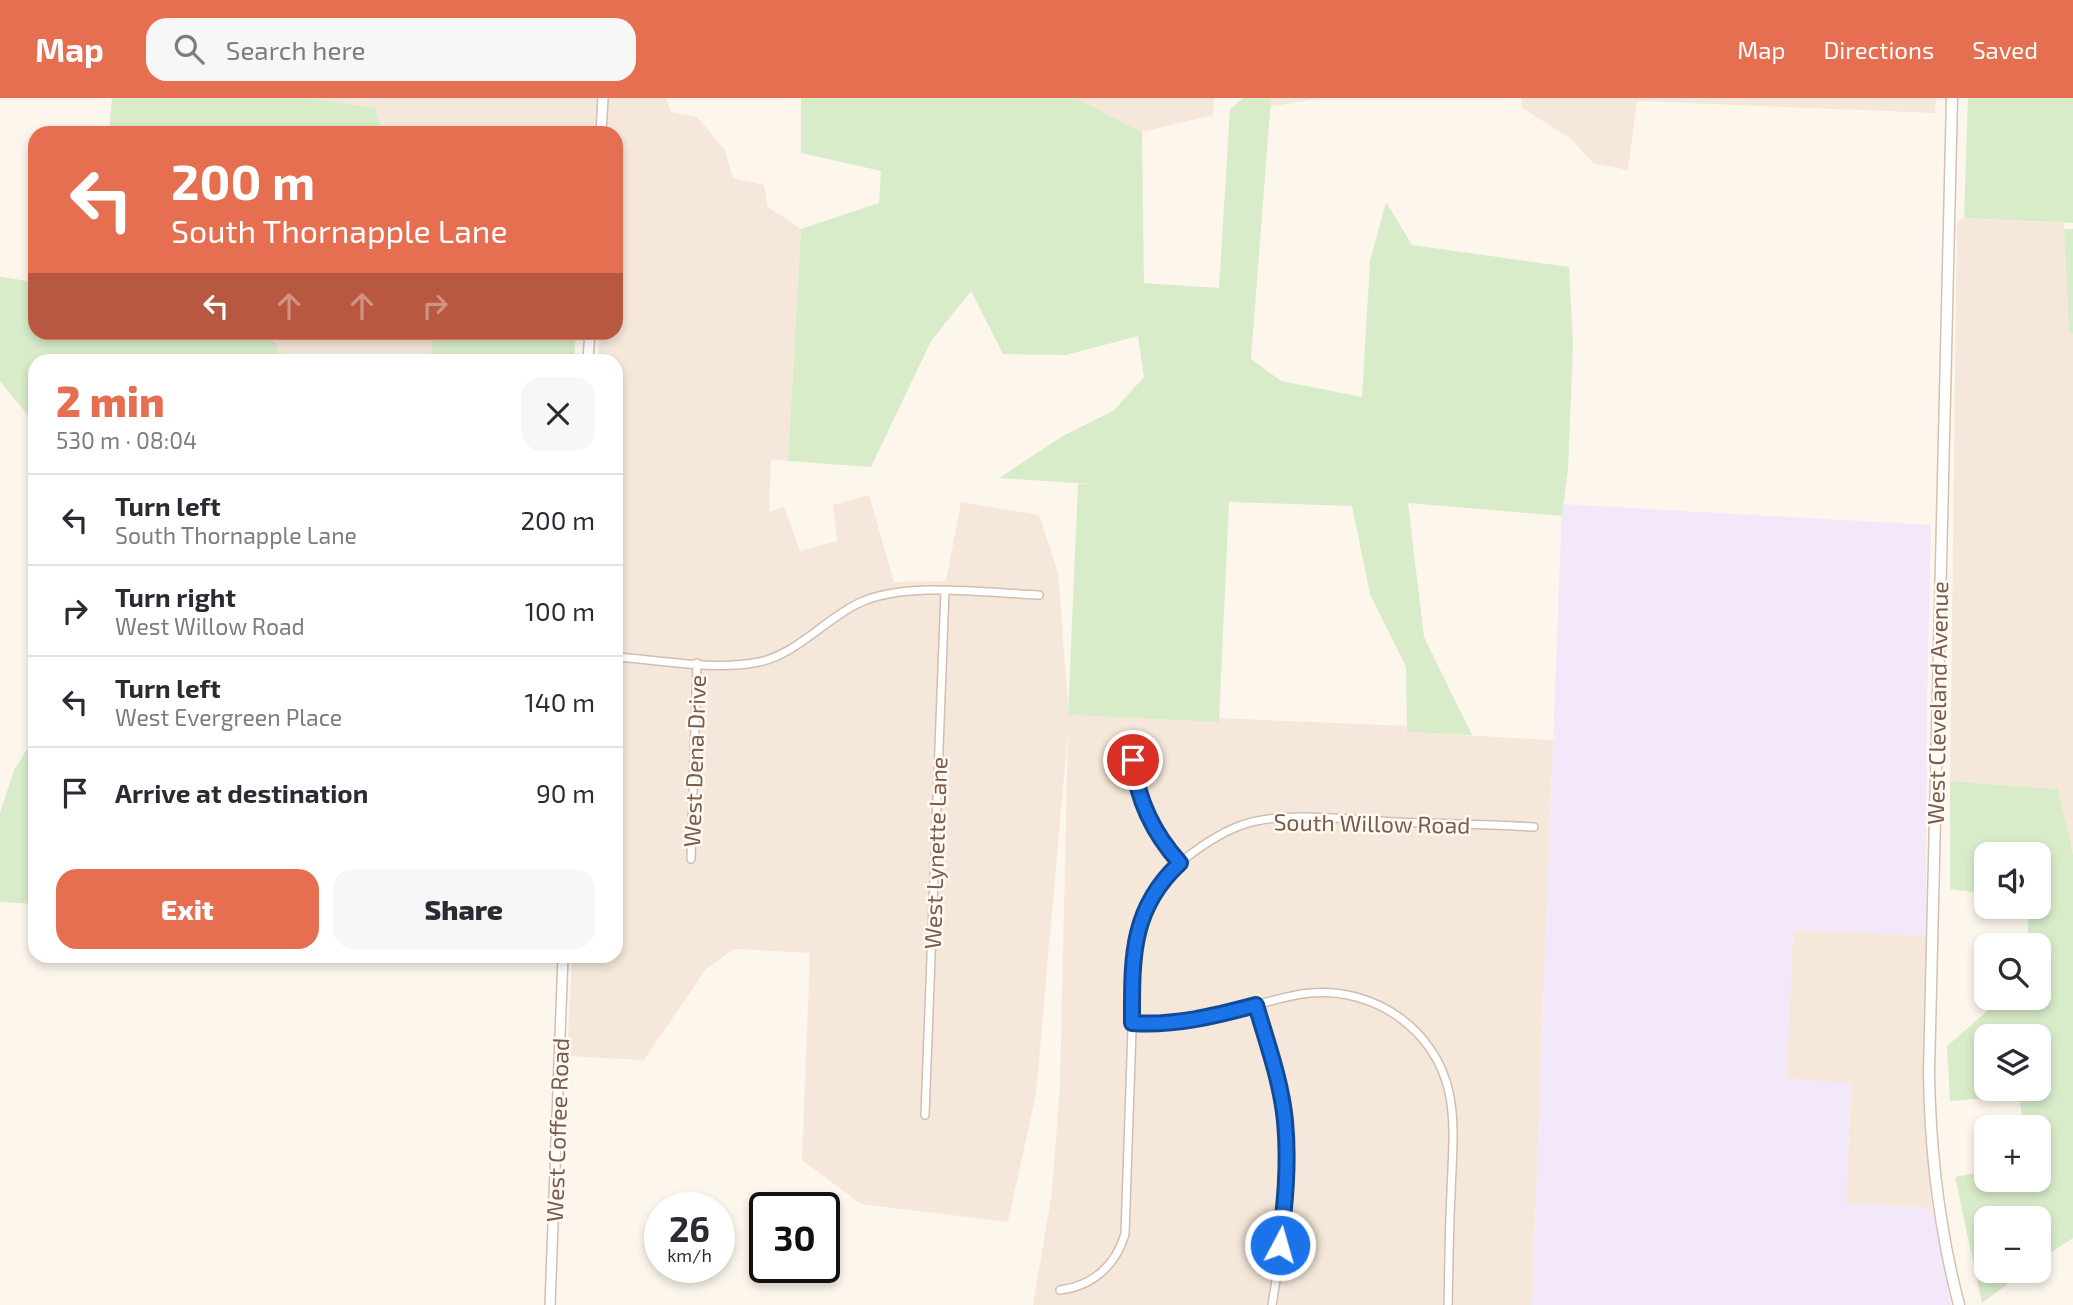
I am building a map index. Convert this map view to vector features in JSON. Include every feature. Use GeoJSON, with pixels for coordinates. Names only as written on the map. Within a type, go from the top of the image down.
{"type":"FeatureCollection","features":[{"type":"Feature","properties":{"kind":"main road","name":"West Cleveland Avenue"},"geometry":{"type":"LineString","coordinates":[[1952,98],[1929,1083],[1935,1180],[1945,1248],[1959,1305]]}},
{"type":"Feature","properties":{"kind":"street"},"geometry":{"type":"LineString","coordinates":[[601,126],[603,98]]}},
{"type":"Feature","properties":{"kind":"street","name":"West Lynette Lane"},"geometry":{"type":"LineString","coordinates":[[925,1115],[945,591]]}},
{"type":"Feature","properties":{"kind":"street"},"geometry":{"type":"LineString","coordinates":[[623,658],[731,665],[760,662],[783,653],[863,601],[899,592],[1039,595]]}},
{"type":"Feature","properties":{"kind":"street","name":"West Dena Drive"},"geometry":{"type":"LineString","coordinates":[[691,859],[698,663]]}},
{"type":"Feature","properties":{"kind":"street"},"geometry":{"type":"LineString","coordinates":[[1133,741],[1135,778],[1144,808],[1161,840],[1180,863]]}},
{"type":"Feature","properties":{"kind":"street","name":"South Willow Road"},"geometry":{"type":"LineString","coordinates":[[1060,1290],[1072,1289],[1091,1281],[1103,1272],[1115,1258],[1125,1234],[1135,941],[1140,920],[1158,886],[1180,863],[1221,834],[1243,824],[1263,820],[1303,818],[1534,827]]}},
{"type":"Feature","properties":{"kind":"street","name":"West Coffee Road"},"geometry":{"type":"LineString","coordinates":[[550,1305],[563,963]]}},
{"type":"Feature","properties":{"kind":"street"},"geometry":{"type":"LineString","coordinates":[[1132,1023],[1162,1024],[1200,1020],[1275,999],[1314,993],[1337,993],[1367,999],[1409,1024],[1438,1062],[1448,1090],[1452,1122],[1448,1305]]}},
{"type":"Feature","properties":{"kind":"street"},"geometry":{"type":"LineString","coordinates":[[1256,1005],[1279,1089],[1286,1132],[1286,1188],[1272,1305]]}},
{"type":"Feature","properties":{"kind":"shaded area"},"geometry":{"type":"Polygon","coordinates":[[[310,98],[666,98],[671,112],[697,117],[725,150],[733,178],[764,185],[768,207],[801,229],[788,461],[771,459],[769,512],[784,507],[800,551],[837,541],[833,505],[869,495],[894,582],[946,581],[961,502],[1039,515],[1058,572],[1069,715],[1218,722],[1219,718],[1407,726],[1408,732],[1553,740],[1532,1305],[1033,1305],[1052,1191],[1060,1085],[1068,731],[1036,1094],[1008,1222],[861,1204],[802,1160],[810,953],[734,949],[706,969],[644,1060],[567,1056],[572,963],[623,963],[623,354],[598,354],[599,340],[623,340],[623,126],[381,126],[375,108],[310,98]]]}},
{"type":"Feature","properties":{"kind":"shaded area"},"geometry":{"type":"Polygon","coordinates":[[[1076,98],[1214,98],[1213,115],[1142,132],[1076,98]]]}},
{"type":"Feature","properties":{"kind":"shaded area"},"geometry":{"type":"Polygon","coordinates":[[[1271,98],[1324,98],[1269,107],[1271,98]]]}},
{"type":"Feature","properties":{"kind":"shaded area"},"geometry":{"type":"Polygon","coordinates":[[[1522,98],[1936,98],[1935,113],[1637,101],[1628,170],[1593,163],[1571,139],[1521,107],[1522,98]]]}},
{"type":"Feature","properties":{"kind":"shaded area"},"geometry":{"type":"Polygon","coordinates":[[[1964,218],[2064,223],[2069,332],[2073,333],[2073,854],[2058,789],[1950,781],[1957,221],[1964,218]]]}},
{"type":"Feature","properties":{"kind":"shaded area"},"geometry":{"type":"Polygon","coordinates":[[[276,340],[432,340],[431,354],[279,354],[276,340]]]}},
{"type":"Feature","properties":{"kind":"shaded area"},"geometry":{"type":"Polygon","coordinates":[[[1562,504],[1931,525],[1926,936],[1793,930],[1787,1079],[1851,1083],[1846,1204],[1932,1208],[1951,1305],[1532,1305],[1562,504]]]}},
{"type":"Feature","properties":{"kind":"shaded area"},"geometry":{"type":"Polygon","coordinates":[[[1793,930],[1926,936],[1925,1096],[1932,1208],[1846,1204],[1851,1083],[1787,1079],[1793,930]]]}},
{"type":"Feature","properties":{"kind":"green space"},"geometry":{"type":"Polygon","coordinates":[[[112,98],[310,98],[375,108],[381,126],[110,126],[112,98]]]}},
{"type":"Feature","properties":{"kind":"green space"},"geometry":{"type":"Polygon","coordinates":[[[801,98],[1076,98],[1142,132],[1144,283],[1219,288],[1230,109],[1243,98],[1271,98],[1251,359],[1281,381],[1362,397],[1370,261],[1386,202],[1412,245],[1569,267],[1573,344],[1568,469],[1562,516],[1408,503],[1424,637],[1472,735],[1407,732],[1406,667],[1370,594],[1352,506],[1229,502],[1219,722],[1068,715],[1078,484],[1091,484],[999,478],[1063,436],[1113,411],[1144,377],[1138,336],[1066,355],[1003,354],[971,291],[931,341],[871,467],[788,461],[801,229],[879,203],[881,171],[801,153],[801,98]]]}},
{"type":"Feature","properties":{"kind":"green space"},"geometry":{"type":"Polygon","coordinates":[[[1968,98],[2073,98],[2073,223],[1964,218],[1968,98]]]}},
{"type":"Feature","properties":{"kind":"green space"},"geometry":{"type":"Polygon","coordinates":[[[2064,229],[2073,229],[2073,333],[2069,333],[2064,229]]]}},
{"type":"Feature","properties":{"kind":"green space"},"geometry":{"type":"Polygon","coordinates":[[[0,277],[28,281],[28,340],[273,340],[279,354],[28,354],[28,415],[0,381],[0,277]]]}},
{"type":"Feature","properties":{"kind":"green space"},"geometry":{"type":"Polygon","coordinates":[[[432,340],[575,340],[574,354],[431,354],[432,340]]]}},
{"type":"Feature","properties":{"kind":"green space"},"geometry":{"type":"Polygon","coordinates":[[[28,748],[28,904],[0,902],[0,813],[14,770],[28,748]]]}},
{"type":"Feature","properties":{"kind":"green space"},"geometry":{"type":"Polygon","coordinates":[[[1950,781],[2058,789],[2073,854],[2073,1238],[2051,1252],[2051,1206],[1974,1206],[1974,1266],[1955,1177],[1974,1173],[1974,1192],[2051,1192],[2051,1115],[2022,1115],[2020,1101],[2051,1101],[2051,1024],[1974,1024],[1974,1099],[1950,1101],[1947,1046],[1988,1010],[2051,1010],[2051,933],[2028,933],[2028,919],[2051,919],[2051,842],[1974,842],[1974,892],[1950,889],[1950,781]]]}},
{"type":"Feature","properties":{"kind":"green space"},"geometry":{"type":"Polygon","coordinates":[[[1978,1283],[2009,1283],[1982,1303],[1978,1283]]]}},
{"type":"Feature","properties":{"kind":"route"},"geometry":{"type":"LineString","coordinates":[[1133,760],[1144,808],[1161,840],[1180,863],[1158,886],[1140,920],[1132,970],[1132,1023],[1162,1024],[1200,1020],[1256,1005],[1279,1089],[1284,1118],[1287,1170],[1280,1245]]}}]}
